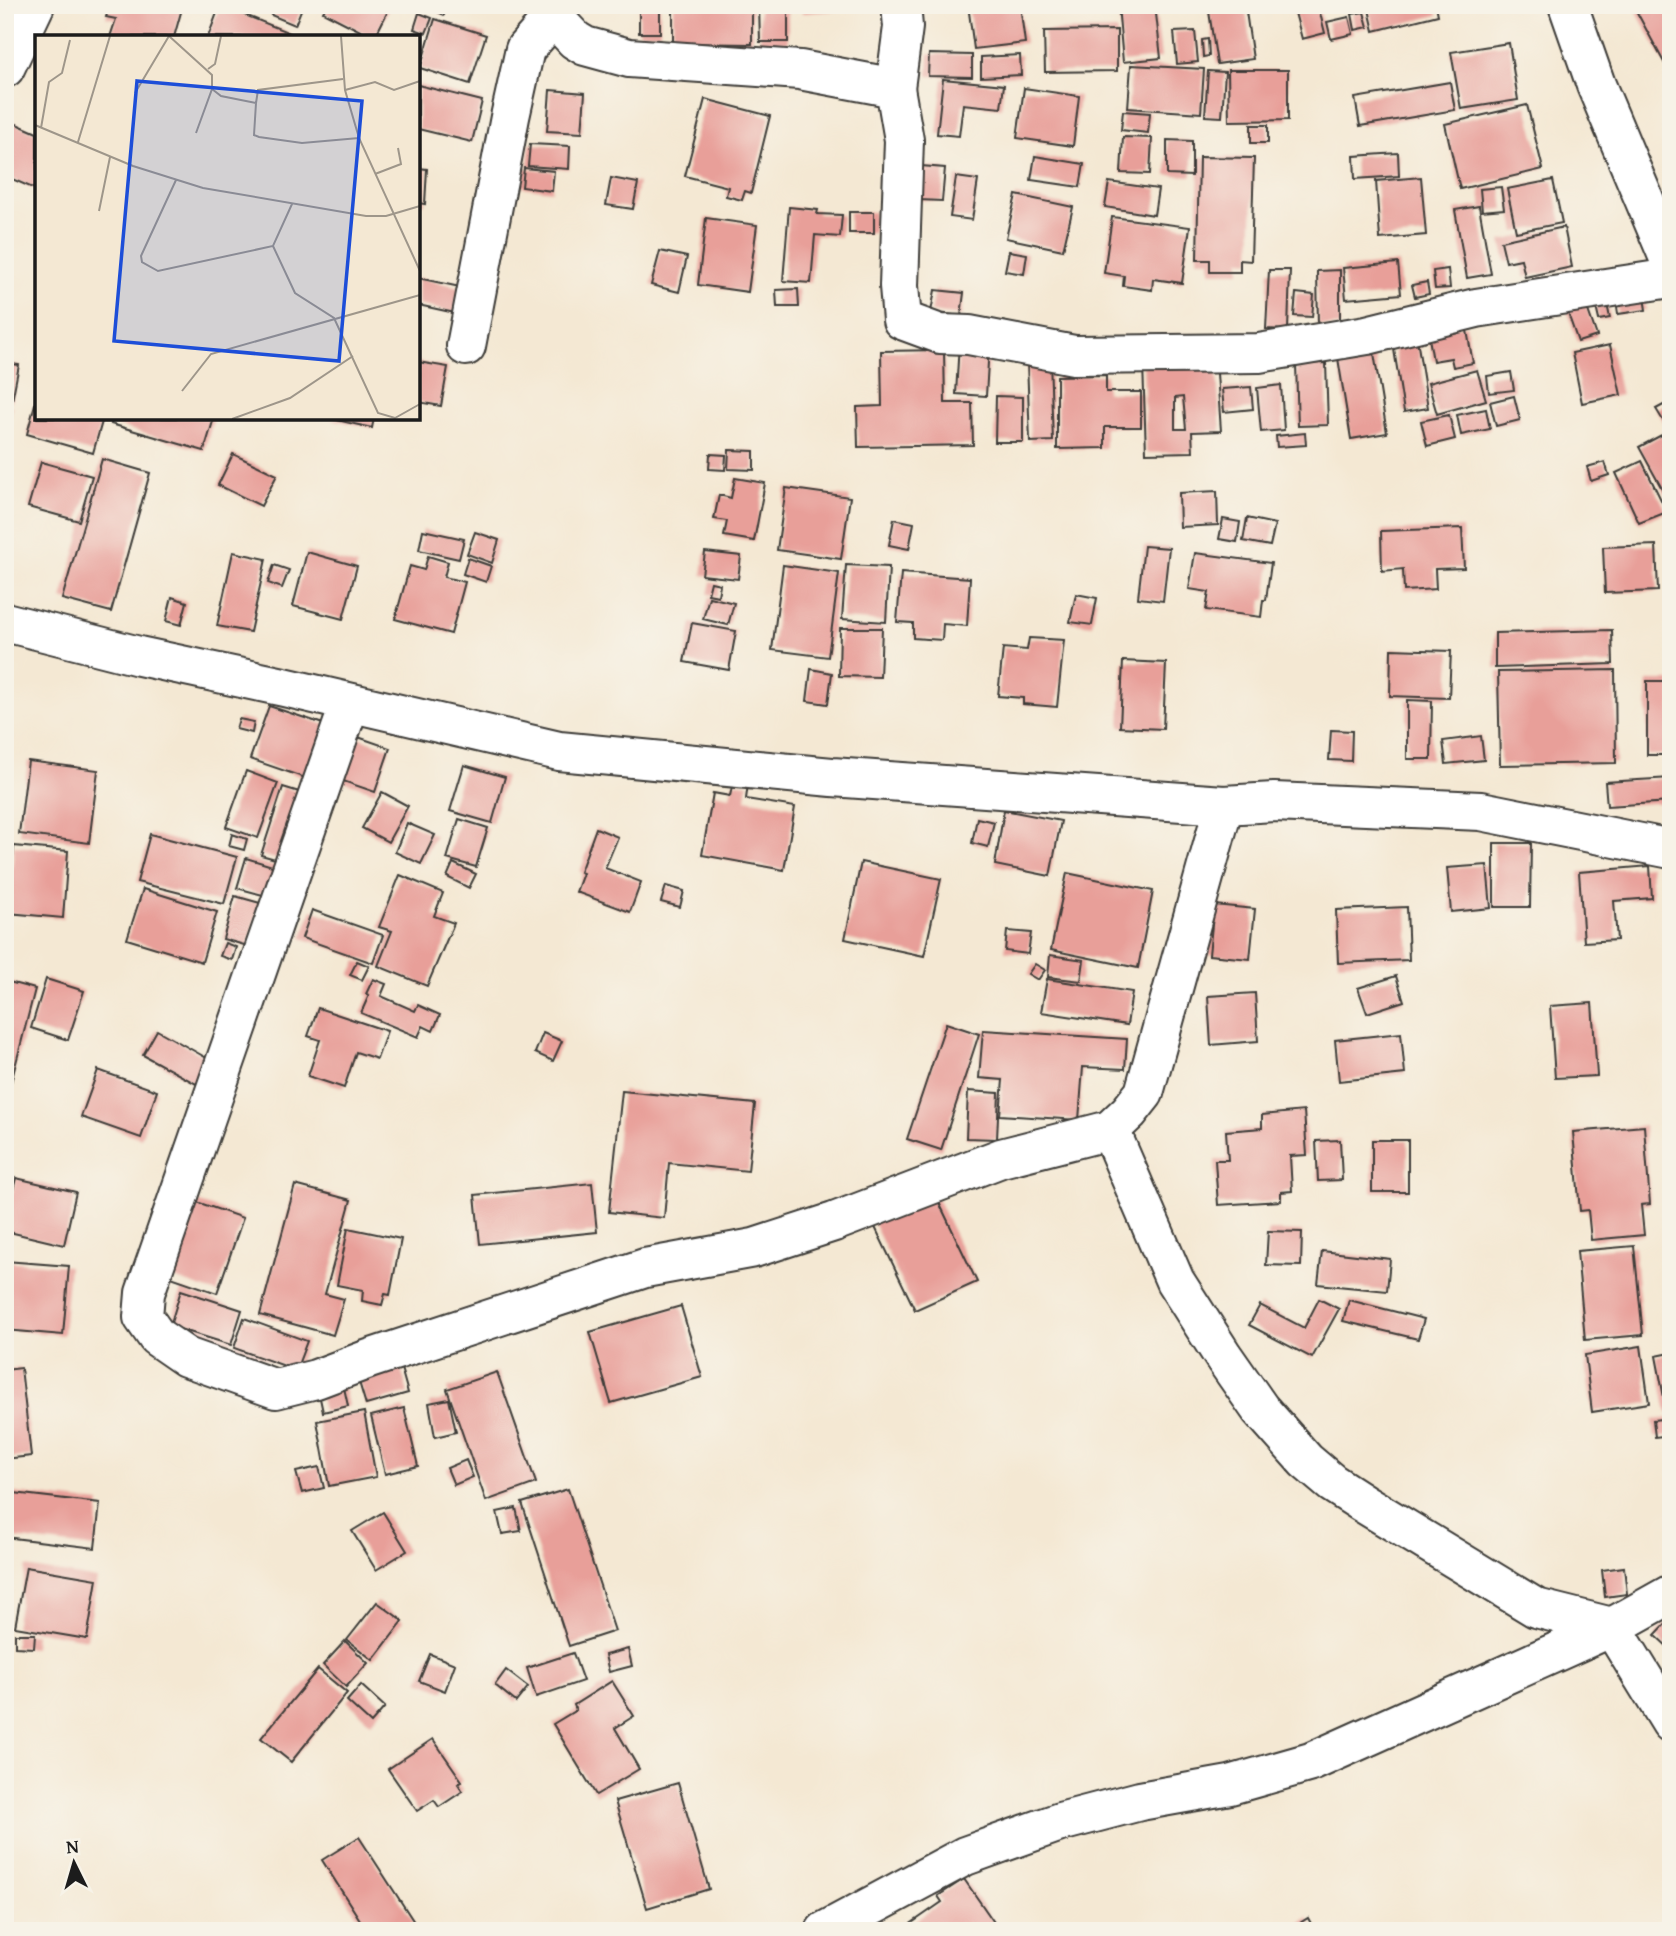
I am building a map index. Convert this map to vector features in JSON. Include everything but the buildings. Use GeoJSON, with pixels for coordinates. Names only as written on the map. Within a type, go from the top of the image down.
{"type":"FeatureCollection","features":[{"type":"Feature","properties":{"kind":"street"},"geometry":{"type":"LineString","coordinates":[[5,68],[35,5]]}},
{"type":"Feature","properties":{"kind":"street"},"geometry":{"type":"LineString","coordinates":[[901,5],[903,27],[895,88],[904,140],[899,286],[902,320],[940,334],[969,335],[1074,355],[1259,353],[1367,335],[1476,307],[1671,278]]}},
{"type":"Feature","properties":{"kind":"street"},"geometry":{"type":"LineString","coordinates":[[1568,5],[1596,85],[1671,263]]}},
{"type":"Feature","properties":{"kind":"street"},"geometry":{"type":"LineString","coordinates":[[556,10],[560,24],[575,40],[585,46],[629,58],[800,70],[895,88]]}},
{"type":"Feature","properties":{"kind":"street"},"geometry":{"type":"LineString","coordinates":[[466,346],[525,49],[556,10]]}},
{"type":"Feature","properties":{"kind":"street"},"geometry":{"type":"LineString","coordinates":[[5,622],[139,656],[559,751],[832,777],[1224,805],[1274,802],[1481,811],[1671,849]]}},
{"type":"Feature","properties":{"kind":"street"},"geometry":{"type":"LineString","coordinates":[[350,704],[145,1293],[143,1317],[157,1337],[186,1357],[276,1389],[316,1379],[645,1268],[754,1248],[834,1222],[1001,1158],[1110,1130],[1144,1093],[1224,805]]}},
{"type":"Feature","properties":{"kind":"street"},"geometry":{"type":"LineString","coordinates":[[1110,1130],[1175,1281],[1260,1409],[1307,1461],[1353,1497],[1536,1608],[1612,1627],[1671,1723]]}},
{"type":"Feature","properties":{"kind":"street"},"geometry":{"type":"LineString","coordinates":[[825,1931],[965,1856],[1060,1822],[1140,1801],[1230,1785],[1311,1762],[1612,1627],[1671,1594]]}}]}
